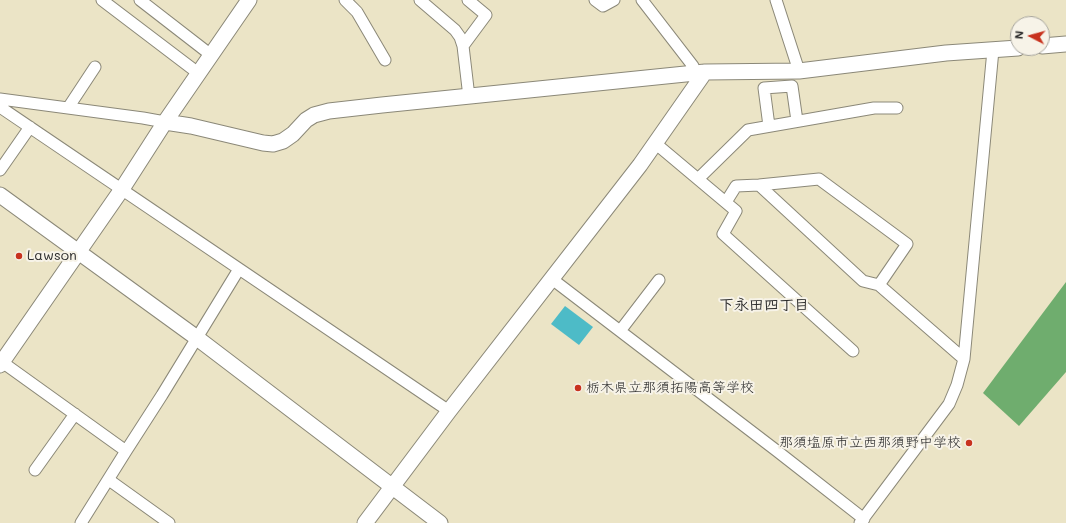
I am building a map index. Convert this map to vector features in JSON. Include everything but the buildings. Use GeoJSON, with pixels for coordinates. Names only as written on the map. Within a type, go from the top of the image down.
{"type":"FeatureCollection","features":[{"type":"Feature","properties":{"kind":"street"},"geometry":{"type":"LineString","coordinates":[[102,0],[198,73]]}},
{"type":"Feature","properties":{"kind":"street"},"geometry":{"type":"LineString","coordinates":[[126,451],[75,414],[1,364],[122,189],[165,122],[249,0]]}},
{"type":"Feature","properties":{"kind":"street"},"geometry":{"type":"LineString","coordinates":[[346,0],[357,12],[385,60]]}},
{"type":"Feature","properties":{"kind":"street"},"geometry":{"type":"LineString","coordinates":[[462,46],[486,15],[468,0]]}},
{"type":"Feature","properties":{"kind":"street"},"geometry":{"type":"LineString","coordinates":[[594,0],[602,6],[614,0]]}},
{"type":"Feature","properties":{"kind":"street"},"geometry":{"type":"LineString","coordinates":[[642,0],[693,66],[688,74]]}},
{"type":"Feature","properties":{"kind":"street"},"geometry":{"type":"LineString","coordinates":[[776,0],[799,71]]}},
{"type":"Feature","properties":{"kind":"street"},"geometry":{"type":"LineString","coordinates":[[144,1],[211,55]]}},
{"type":"Feature","properties":{"kind":"street"},"geometry":{"type":"LineString","coordinates":[[427,2],[460,37],[469,97]]}},
{"type":"Feature","properties":{"kind":"street"},"geometry":{"type":"LineString","coordinates":[[1050,45],[1066,44]]}},
{"type":"Feature","properties":{"kind":"street"},"geometry":{"type":"LineString","coordinates":[[0,99],[143,118],[191,126],[262,143],[273,144],[284,141],[314,114],[329,111],[705,72],[799,71],[946,53],[1010,49]]}},
{"type":"Feature","properties":{"kind":"street"},"geometry":{"type":"LineString","coordinates":[[552,279],[777,451],[862,521],[949,404],[957,385],[964,359],[993,50]]}},
{"type":"Feature","properties":{"kind":"street"},"geometry":{"type":"LineString","coordinates":[[68,108],[95,67]]}},
{"type":"Feature","properties":{"kind":"street"},"geometry":{"type":"LineString","coordinates":[[365,523],[640,164],[705,72]]}},
{"type":"Feature","properties":{"kind":"street"},"geometry":{"type":"LineString","coordinates":[[769,126],[764,88],[792,86],[797,121]]}},
{"type":"Feature","properties":{"kind":"street"},"geometry":{"type":"LineString","coordinates":[[0,108],[450,411]]}},
{"type":"Feature","properties":{"kind":"street"},"geometry":{"type":"LineString","coordinates":[[698,179],[748,130],[874,108],[897,108]]}},
{"type":"Feature","properties":{"kind":"street"},"geometry":{"type":"LineString","coordinates":[[0,170],[30,127]]}},
{"type":"Feature","properties":{"kind":"street"},"geometry":{"type":"LineString","coordinates":[[655,143],[736,211],[723,234],[853,351]]}},
{"type":"Feature","properties":{"kind":"street"},"geometry":{"type":"LineString","coordinates":[[726,202],[736,186],[819,180],[907,244],[879,286]]}},
{"type":"Feature","properties":{"kind":"street"},"geometry":{"type":"LineString","coordinates":[[759,185],[863,281],[879,286],[964,359]]}},
{"type":"Feature","properties":{"kind":"street"},"geometry":{"type":"LineString","coordinates":[[0,195],[197,338],[440,523]]}},
{"type":"Feature","properties":{"kind":"street"},"geometry":{"type":"LineString","coordinates":[[82,523],[162,396],[239,269]]}},
{"type":"Feature","properties":{"kind":"street"},"geometry":{"type":"LineString","coordinates":[[620,331],[659,280]]}},
{"type":"Feature","properties":{"kind":"street"},"geometry":{"type":"LineString","coordinates":[[35,470],[75,414]]}},
{"type":"Feature","properties":{"kind":"street"},"geometry":{"type":"LineString","coordinates":[[109,480],[169,523]]}},
{"type":"Feature","properties":{"kind":"green space"},"geometry":{"type":"Polygon","coordinates":[[[1066,282],[1066,372],[1019,426],[983,393],[1066,282]]]}},
{"type":"Feature","properties":{"kind":"water"},"geometry":{"type":"Polygon","coordinates":[[[565,306],[593,327],[579,345],[551,324],[565,306]]]}},
{"type":"Feature","properties":{"kind":"place","name":"Lawson"},"geometry":{"type":"Point","coordinates":[19,256]}},
{"type":"Feature","properties":{"kind":"place","name":"栃木県立那須拓陽高等学校"},"geometry":{"type":"Point","coordinates":[578,388]}},
{"type":"Feature","properties":{"kind":"place","name":"那須塩原市立西那須野中学校"},"geometry":{"type":"Point","coordinates":[969,443]}},
{"type":"Feature","properties":{"kind":"district","name":"下永田四丁目"},"geometry":{"type":"Point","coordinates":[764,305]}}]}
